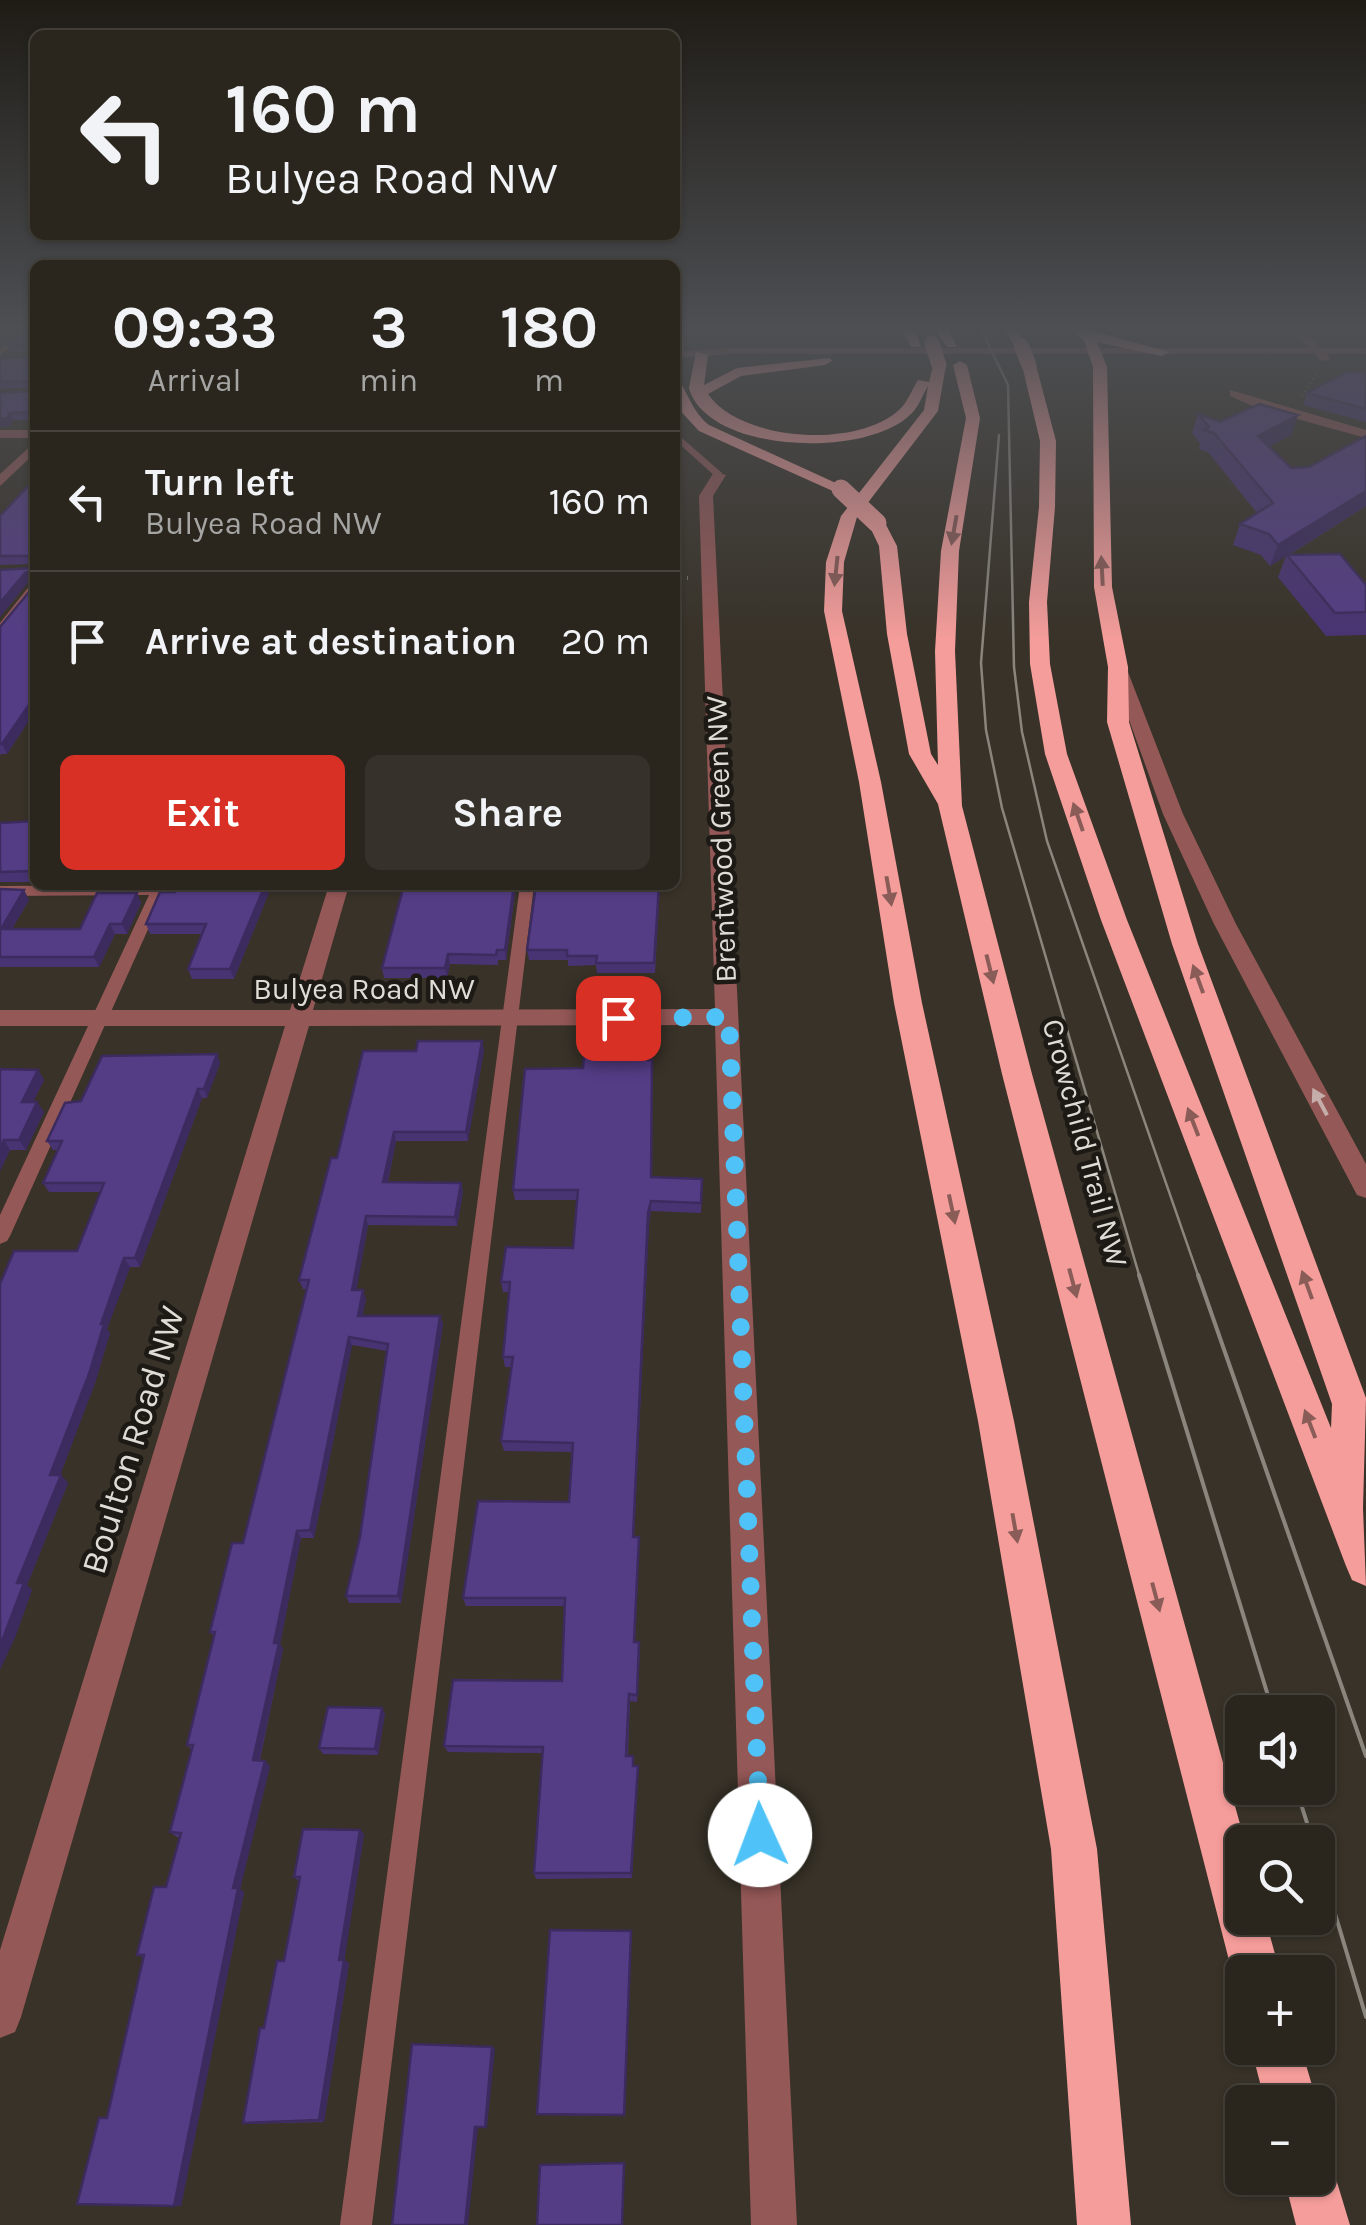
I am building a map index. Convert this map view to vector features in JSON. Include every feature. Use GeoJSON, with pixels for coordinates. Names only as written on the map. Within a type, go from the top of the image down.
{"type":"FeatureCollection","features":[{"type":"Feature","properties":{"kind":"highway"},"geometry":{"type":"LineString","coordinates":[[715,433],[841,490],[877,524],[888,546],[897,634],[920,754],[950,806]]}},
{"type":"Feature","properties":{"kind":"highway"},"geometry":{"type":"LineString","coordinates":[[764,433],[790,438],[855,433]]}},
{"type":"Feature","properties":{"kind":"highway"},"geometry":{"type":"LineString","coordinates":[[914,433],[849,516],[835,562],[832,611],[870,782],[908,1003],[996,1421],[1074,1849],[1104,2225]]}},
{"type":"Feature","properties":{"kind":"highway","name":"Crowchild Trail NW"},"geometry":{"type":"LineString","coordinates":[[970,433],[950,551],[946,652],[950,806],[1017,1074],[1251,1955]]}},
{"type":"Feature","properties":{"kind":"highway"},"geometry":{"type":"LineString","coordinates":[[1047,433],[1047,507],[1038,602],[1040,664],[1056,754],[1114,920],[1366,1566]]}},
{"type":"Feature","properties":{"kind":"highway"},"geometry":{"type":"LineString","coordinates":[[1101,433],[1102,587],[1118,667],[1118,722],[1185,944],[1350,1404],[1346,1515]]}},
{"type":"Feature","properties":{"kind":"highway"},"geometry":{"type":"LineString","coordinates":[[1315,2195],[1323,2225]]}},
{"type":"Feature","properties":{"kind":"street"},"geometry":{"type":"LineString","coordinates":[[0,434],[30,434]]}},
{"type":"Feature","properties":{"kind":"street"},"geometry":{"type":"LineString","coordinates":[[2,477],[30,451]]}},
{"type":"Feature","properties":{"kind":"street","name":"Brentwood Green NW"},"geometry":{"type":"LineString","coordinates":[[719,476],[706,496],[774,2225]]}},
{"type":"Feature","properties":{"kind":"street"},"geometry":{"type":"LineString","coordinates":[[1118,667],[1174,814],[1225,924],[1366,1188]]}},
{"type":"Feature","properties":{"kind":"street","name":"Boulton Road NW"},"geometry":{"type":"LineString","coordinates":[[0,2017],[337,890]]}},
{"type":"Feature","properties":{"kind":"street","name":"Bulyea Road NW"},"geometry":{"type":"LineString","coordinates":[[0,1018],[729,1017]]}},
{"type":"Feature","properties":{"kind":"lane"},"geometry":{"type":"LineString","coordinates":[[680,440],[719,476]]}},
{"type":"Feature","properties":{"kind":"lane"},"geometry":{"type":"LineString","coordinates":[[0,632],[30,593]]}},
{"type":"Feature","properties":{"kind":"lane"},"geometry":{"type":"LineString","coordinates":[[0,891],[53,890]]}},
{"type":"Feature","properties":{"kind":"lane"},"geometry":{"type":"LineString","coordinates":[[0,1236],[158,890]]}},
{"type":"Feature","properties":{"kind":"lane"},"geometry":{"type":"LineString","coordinates":[[356,2225],[526,890]]}},
{"type":"Feature","properties":{"kind":"building"},"geometry":{"type":"Polygon","coordinates":[[[1214,433],[1264,433],[1258,436],[1291,468],[1309,467],[1366,436],[1366,491],[1278,545],[1269,534],[1240,524],[1273,503],[1214,433]]]}},
{"type":"Feature","properties":{"kind":"building"},"geometry":{"type":"Polygon","coordinates":[[[30,484],[30,556],[0,556],[0,516],[30,484]]]}},
{"type":"Feature","properties":{"kind":"building"},"geometry":{"type":"Polygon","coordinates":[[[1340,554],[1366,585],[1366,612],[1335,613],[1287,555],[1340,554]]]}},
{"type":"Feature","properties":{"kind":"building"},"geometry":{"type":"Polygon","coordinates":[[[30,568],[0,603],[0,570],[30,568]]]}},
{"type":"Feature","properties":{"kind":"building"},"geometry":{"type":"Polygon","coordinates":[[[30,591],[30,703],[2,744],[0,744],[0,627],[30,591]]]}},
{"type":"Feature","properties":{"kind":"building"},"geometry":{"type":"Polygon","coordinates":[[[30,821],[30,871],[0,872],[0,823],[30,821]]]}},
{"type":"Feature","properties":{"kind":"building"},"geometry":{"type":"Polygon","coordinates":[[[0,889],[24,890],[1,929],[80,929],[97,893],[137,893],[122,924],[110,924],[94,957],[0,957],[0,889]]]}},
{"type":"Feature","properties":{"kind":"building"},"geometry":{"type":"Polygon","coordinates":[[[263,890],[230,969],[188,969],[206,924],[146,924],[160,892],[263,890]]]}},
{"type":"Feature","properties":{"kind":"building"},"geometry":{"type":"Polygon","coordinates":[[[403,890],[513,890],[505,950],[497,950],[496,955],[448,954],[445,968],[382,968],[403,890]]]}},
{"type":"Feature","properties":{"kind":"building"},"geometry":{"type":"Polygon","coordinates":[[[535,890],[659,890],[654,963],[596,963],[597,956],[567,956],[567,950],[527,950],[535,890]]]}},
{"type":"Feature","properties":{"kind":"building"},"geometry":{"type":"Polygon","coordinates":[[[418,1041],[482,1041],[466,1132],[394,1132],[383,1182],[461,1183],[455,1217],[366,1216],[352,1290],[363,1290],[358,1316],[440,1316],[398,1596],[346,1596],[360,1537],[388,1344],[349,1337],[310,1530],[297,1531],[274,1643],[279,1643],[253,1760],[265,1761],[233,1888],[238,1888],[174,2206],[77,2204],[99,2118],[107,2118],[144,1955],[137,1955],[154,1887],[166,1887],[181,1833],[170,1832],[193,1745],[187,1745],[215,1632],[210,1632],[232,1543],[243,1543],[309,1280],[299,1280],[331,1158],[337,1158],[363,1051],[416,1051],[418,1041]]]}},
{"type":"Feature","properties":{"kind":"building"},"geometry":{"type":"Polygon","coordinates":[[[217,1054],[204,1089],[198,1089],[135,1258],[124,1258],[89,1374],[50,1475],[61,1475],[17,1583],[24,1583],[0,1646],[0,1284],[14,1251],[77,1251],[104,1183],[43,1183],[62,1141],[47,1141],[65,1103],[81,1101],[102,1056],[217,1054]]]}},
{"type":"Feature","properties":{"kind":"building"},"geometry":{"type":"Polygon","coordinates":[[[584,1057],[652,1060],[651,1177],[702,1179],[701,1203],[651,1201],[648,1213],[633,1537],[639,1537],[634,1642],[639,1642],[637,1695],[629,1694],[626,1756],[633,1756],[633,1766],[638,1766],[631,1873],[534,1873],[543,1747],[444,1746],[453,1680],[562,1681],[565,1598],[463,1598],[478,1501],[569,1502],[573,1443],[501,1441],[513,1357],[503,1357],[510,1282],[501,1282],[506,1247],[573,1248],[578,1190],[513,1190],[525,1069],[583,1068],[584,1057]]]}},
{"type":"Feature","properties":{"kind":"building"},"geometry":{"type":"Polygon","coordinates":[[[0,1069],[38,1070],[22,1102],[37,1102],[19,1140],[4,1140],[0,1147],[0,1069]]]}},
{"type":"Feature","properties":{"kind":"building"},"geometry":{"type":"Polygon","coordinates":[[[328,1707],[382,1708],[375,1749],[319,1748],[328,1707]]]}},
{"type":"Feature","properties":{"kind":"building"},"geometry":{"type":"Polygon","coordinates":[[[303,1829],[360,1830],[319,2120],[243,2123],[260,2028],[264,2028],[277,1961],[284,1961],[300,1877],[294,1877],[303,1829]]]}},
{"type":"Feature","properties":{"kind":"building"},"geometry":{"type":"Polygon","coordinates":[[[550,1930],[631,1931],[624,2115],[537,2114],[550,1930]]]}},
{"type":"Feature","properties":{"kind":"building"},"geometry":{"type":"Polygon","coordinates":[[[412,2044],[492,2047],[485,2127],[475,2127],[465,2225],[392,2225],[412,2044]]]}},
{"type":"Feature","properties":{"kind":"building"},"geometry":{"type":"Polygon","coordinates":[[[624,2163],[622,2225],[537,2225],[540,2165],[624,2163]]]}},
{"type":"Feature","properties":{"kind":"tram line"},"geometry":{"type":"LineString","coordinates":[[1009,433],[1014,667],[1022,732],[1047,841],[1199,1278]]}},
{"type":"Feature","properties":{"kind":"tram line"},"geometry":{"type":"LineString","coordinates":[[999,435],[981,663],[986,730],[1002,808],[1140,1278]]}},
{"type":"Feature","properties":{"kind":"tram line"},"geometry":{"type":"LineString","coordinates":[[1139,1275],[1268,1695]]}},
{"type":"Feature","properties":{"kind":"tram line"},"geometry":{"type":"LineString","coordinates":[[1198,1275],[1366,1756]]}},
{"type":"Feature","properties":{"kind":"tram line"},"geometry":{"type":"LineString","coordinates":[[1301,1805],[1308,1825]]}},
{"type":"Feature","properties":{"kind":"tram line"},"geometry":{"type":"LineString","coordinates":[[1335,1914],[1366,2017]]}},
{"type":"Feature","properties":{"kind":"route"},"geometry":{"type":"LineString","coordinates":[[618,1018],[729,1017],[760,1835]]}}]}
